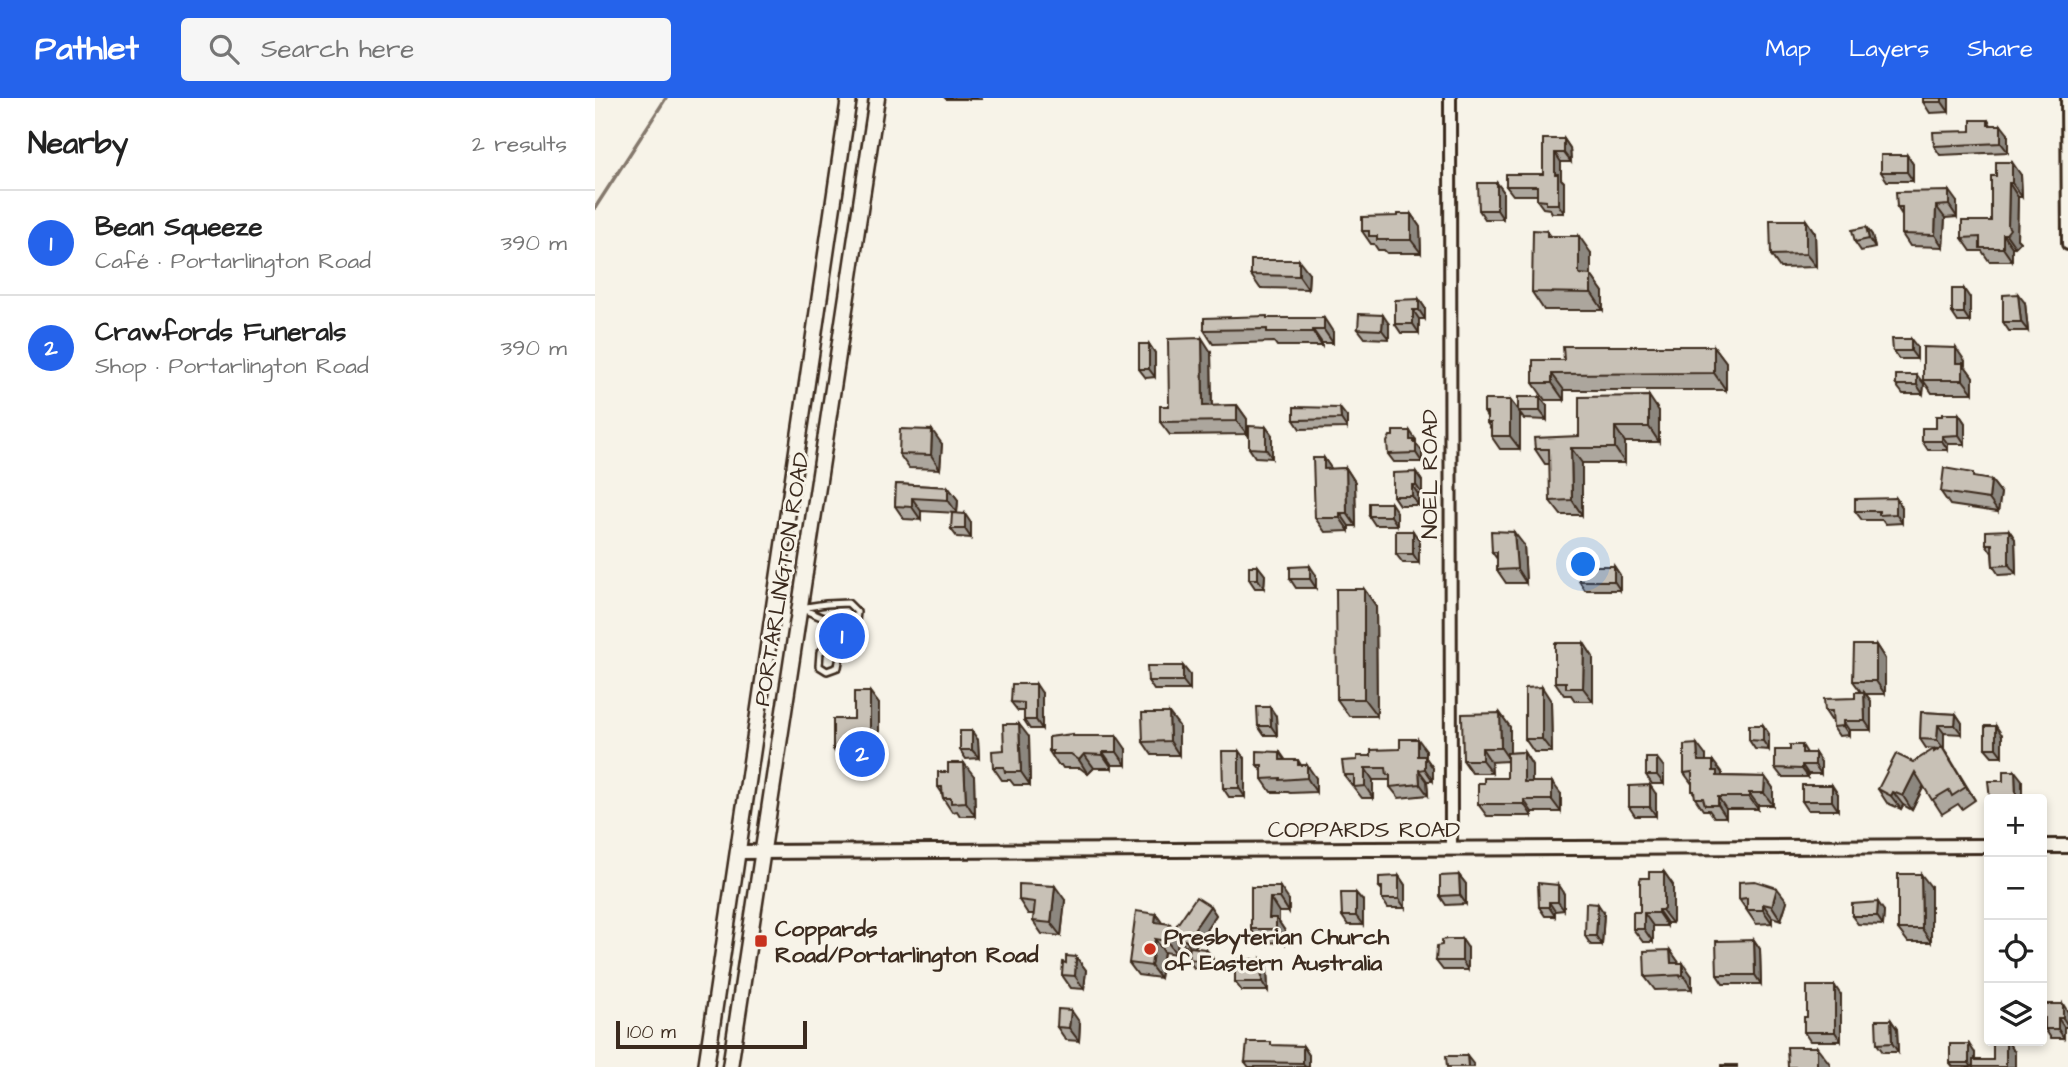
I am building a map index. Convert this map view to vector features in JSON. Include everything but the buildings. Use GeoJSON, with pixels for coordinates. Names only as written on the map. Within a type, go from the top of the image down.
{"type":"FeatureCollection","features":[{"type":"Feature","properties":{"kind":"main road","name":"PORTARLINGTON ROAD"},"geometry":{"type":"LineString","coordinates":[[706,1067],[849,98]]}},
{"type":"Feature","properties":{"kind":"main road","name":"PORTARLINGTON ROAD"},"geometry":{"type":"LineString","coordinates":[[730,1067],[877,98]]}},
{"type":"Feature","properties":{"kind":"street","name":"NOEL ROAD"},"geometry":{"type":"LineString","coordinates":[[1450,98],[1451,849]]}},
{"type":"Feature","properties":{"kind":"street"},"geometry":{"type":"LineString","coordinates":[[2067,98],[2068,244]]}},
{"type":"Feature","properties":{"kind":"street","name":"COPPARDS ROAD"},"geometry":{"type":"LineString","coordinates":[[739,852],[1984,846]]}},
{"type":"Feature","properties":{"kind":"street"},"geometry":{"type":"LineString","coordinates":[[2047,846],[2068,846]]}},
{"type":"Feature","properties":{"kind":"lane"},"geometry":{"type":"LineString","coordinates":[[848,603],[857,612],[855,631],[838,667],[827,671],[819,666],[820,652],[827,647],[833,632],[828,620],[800,608],[848,603]]}},
{"type":"Feature","properties":{"kind":"waterway"},"geometry":{"type":"LineString","coordinates":[[595,208],[666,98]]}},
{"type":"Feature","properties":{"kind":"place","name":"Bean Squeeze"},"geometry":{"type":"Point","coordinates":[842,636]}},
{"type":"Feature","properties":{"kind":"place","name":"Crawfords Funerals"},"geometry":{"type":"Point","coordinates":[862,754]}},
{"type":"Feature","properties":{"kind":"place","name":"Coppards Road/Portarlington Road"},"geometry":{"type":"Point","coordinates":[761,941]}},
{"type":"Feature","properties":{"kind":"place","name":"Presbyterian Church of Eastern Australia"},"geometry":{"type":"Point","coordinates":[1150,949]}}]}
